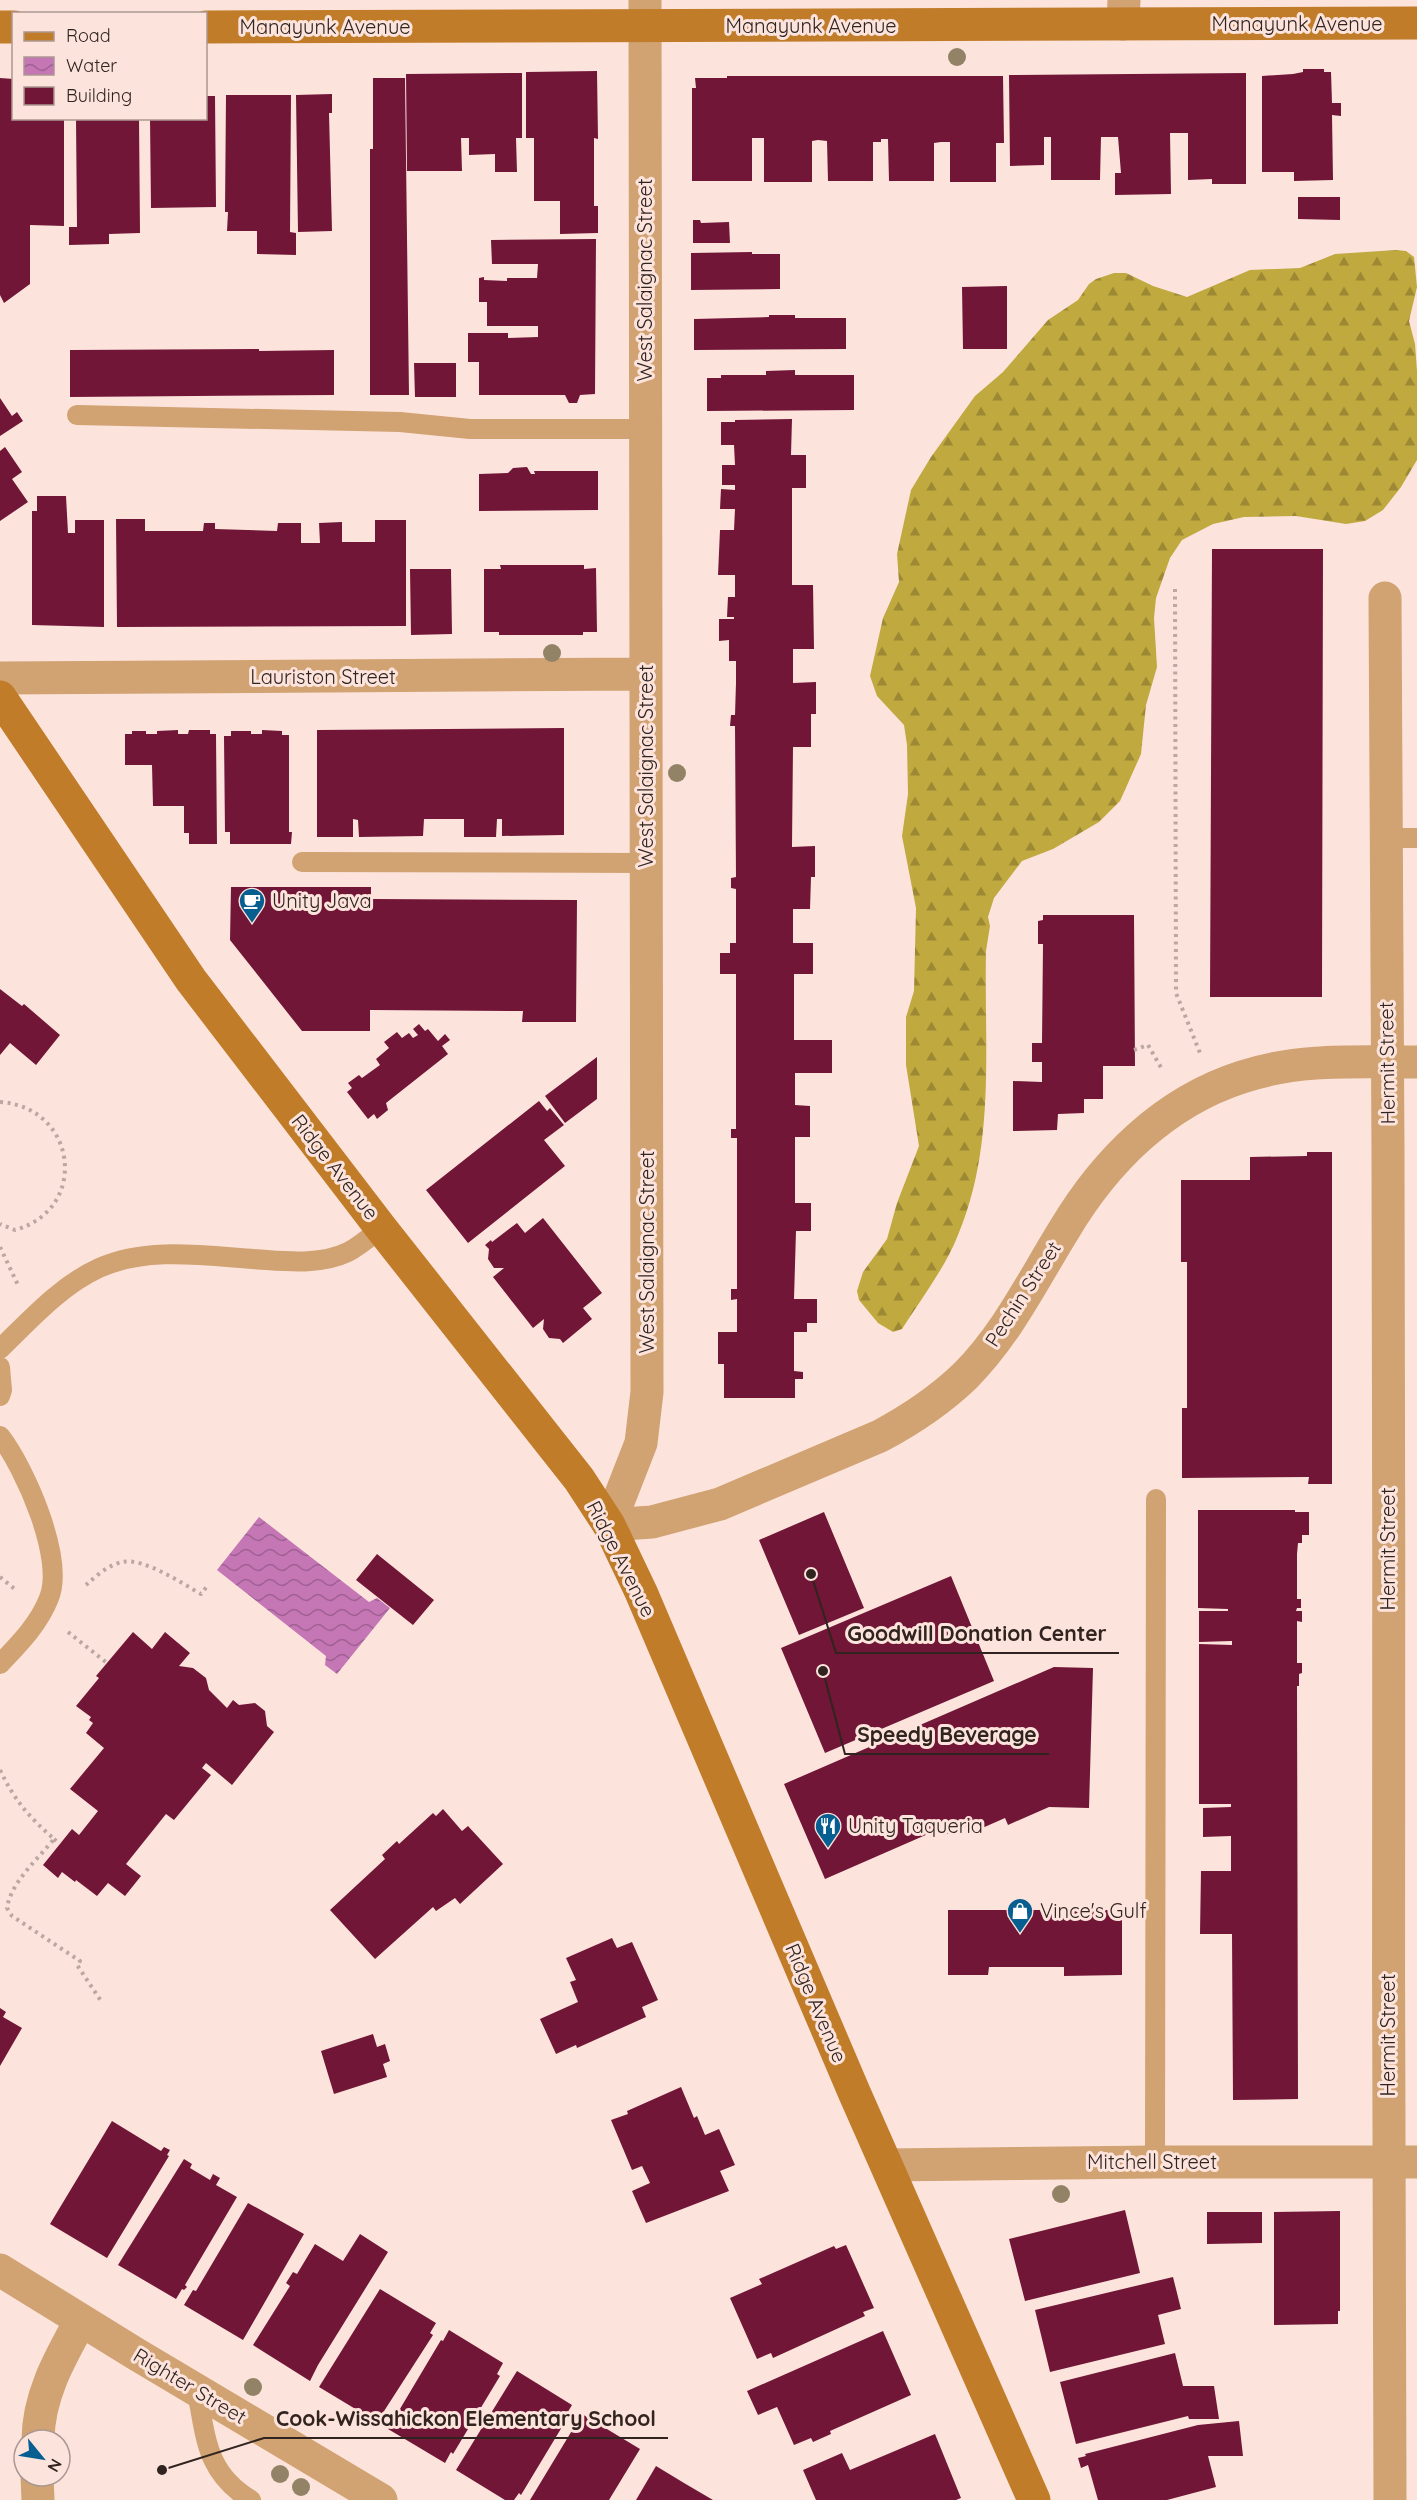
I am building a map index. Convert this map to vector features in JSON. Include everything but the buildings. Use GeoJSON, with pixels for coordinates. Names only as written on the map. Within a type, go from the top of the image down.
{"type":"FeatureCollection","features":[{"type":"Feature","properties":{"kind":"main road","name":"Manayunk Avenue"},"geometry":{"type":"LineString","coordinates":[[207,27],[645,13],[1124,12],[1417,23]]}},
{"type":"Feature","properties":{"kind":"main road","name":"Ridge Avenue"},"geometry":{"type":"LineString","coordinates":[[0,697],[191,980],[381,1228],[544,1432],[579,1479],[609,1526],[641,1592],[887,2165],[1034,2500]]}},
{"type":"Feature","properties":{"kind":"street","name":"West Salaignac Street"},"geometry":{"type":"LineString","coordinates":[[609,1526],[641,1443],[647,1392],[645,13]]}},
{"type":"Feature","properties":{"kind":"street","name":"Hermit Street"},"geometry":{"type":"LineString","coordinates":[[1385,598],[1385,838],[1402,1062],[1402,2162],[1390,2500]]}},
{"type":"Feature","properties":{"kind":"street","name":"Lauriston Street"},"geometry":{"type":"LineString","coordinates":[[0,678],[645,674]]}},
{"type":"Feature","properties":{"kind":"street","name":"Pechin Street"},"geometry":{"type":"LineString","coordinates":[[609,1526],[652,1522],[720,1504],[880,1436],[904,1423],[941,1396],[965,1376],[1009,1322],[1091,1188],[1117,1157],[1146,1129],[1177,1108],[1209,1090],[1241,1077],[1272,1069],[1301,1064],[1402,1062]]}},
{"type":"Feature","properties":{"kind":"street","name":"Mitchell Street"},"geometry":{"type":"LineString","coordinates":[[887,2165],[1402,2162]]}},
{"type":"Feature","properties":{"kind":"street","name":"Righter Street"},"geometry":{"type":"LineString","coordinates":[[0,2270],[381,2500]]}},
{"type":"Feature","properties":{"kind":"street"},"geometry":{"type":"LineString","coordinates":[[40,2428],[44,2395],[81,2320]]}},
{"type":"Feature","properties":{"kind":"lane"},"geometry":{"type":"LineString","coordinates":[[78,415],[400,422],[470,429],[645,429]]}},
{"type":"Feature","properties":{"kind":"lane"},"geometry":{"type":"LineString","coordinates":[[1385,838],[1417,838]]}},
{"type":"Feature","properties":{"kind":"lane"},"geometry":{"type":"LineString","coordinates":[[302,862],[646,863]]}},
{"type":"Feature","properties":{"kind":"lane"},"geometry":{"type":"LineString","coordinates":[[0,1349],[69,1285],[100,1268],[133,1258],[168,1254],[299,1262],[331,1258],[349,1252],[381,1228]]}},
{"type":"Feature","properties":{"kind":"lane"},"geometry":{"type":"LineString","coordinates":[[0,1367],[2,1390],[0,1396]]}},
{"type":"Feature","properties":{"kind":"lane"},"geometry":{"type":"LineString","coordinates":[[0,1436],[28,1486],[46,1530],[53,1570],[50,1596],[42,1611],[30,1632],[0,1664]]}},
{"type":"Feature","properties":{"kind":"lane"},"geometry":{"type":"LineString","coordinates":[[1155,2162],[1156,1499]]}},
{"type":"Feature","properties":{"kind":"lane"},"geometry":{"type":"LineString","coordinates":[[197,2391],[207,2445],[217,2469],[228,2485],[251,2500]]}},
{"type":"Feature","properties":{"kind":"path"},"geometry":{"type":"LineString","coordinates":[[1175,589],[1176,993],[1200,1053]]}},
{"type":"Feature","properties":{"kind":"path"},"geometry":{"type":"LineString","coordinates":[[1134,1050],[1148,1046],[1164,1071]]}},
{"type":"Feature","properties":{"kind":"path"},"geometry":{"type":"LineString","coordinates":[[0,1102],[20,1106],[47,1123],[63,1147],[65,1161],[65,1179],[50,1209],[24,1228],[15,1230],[0,1224]]}},
{"type":"Feature","properties":{"kind":"path"},"geometry":{"type":"LineString","coordinates":[[0,1247],[9,1261],[22,1296],[38,1312]]}},
{"type":"Feature","properties":{"kind":"path"},"geometry":{"type":"LineString","coordinates":[[81,1589],[112,1565],[125,1561],[158,1570],[201,1593],[208,1586]]}},
{"type":"Feature","properties":{"kind":"path"},"geometry":{"type":"LineString","coordinates":[[0,1770],[12,1795],[29,1817],[60,1844]]}},
{"type":"Feature","properties":{"kind":"path"},"geometry":{"type":"LineString","coordinates":[[54,1839],[15,1886],[8,1899],[7,1908],[12,1916],[80,1960],[76,1965],[101,2001]]}},
{"type":"Feature","properties":{"kind":"green space"},"geometry":{"type":"Polygon","coordinates":[[[1406,251],[1414,257],[1417,287],[1409,321],[1415,344],[1417,371],[1417,460],[1401,487],[1383,510],[1365,521],[1346,524],[1296,516],[1244,517],[1213,524],[1182,540],[1170,558],[1156,598],[1154,618],[1157,667],[1146,705],[1141,754],[1120,801],[1099,822],[1053,849],[1022,861],[994,898],[988,917],[990,926],[986,951],[986,1095],[978,1166],[970,1201],[953,1247],[940,1271],[902,1329],[893,1332],[878,1323],[859,1300],[857,1291],[863,1272],[887,1239],[897,1203],[919,1146],[906,1065],[906,1017],[914,991],[916,908],[902,836],[908,794],[907,745],[904,725],[877,696],[870,676],[883,618],[899,582],[897,554],[911,490],[931,457],[975,396],[1003,372],[1048,320],[1078,300],[1089,284],[1096,279],[1114,273],[1126,273],[1153,286],[1187,297],[1250,270],[1300,268],[1335,254],[1406,251]]]}},
{"type":"Feature","properties":{"kind":"water"},"geometry":{"type":"Polygon","coordinates":[[[259,1517],[369,1602],[377,1598],[390,1608],[337,1674],[325,1665],[326,1656],[217,1570],[259,1517]]]}},
{"type":"Feature","properties":{"kind":"place","name":"Unity Java"},"geometry":{"type":"Point","coordinates":[252,924]}},
{"type":"Feature","properties":{"kind":"place","name":"Goodwill Donation Center"},"geometry":{"type":"Point","coordinates":[811,1574]}},
{"type":"Feature","properties":{"kind":"place","name":"Speedy Beverage"},"geometry":{"type":"Point","coordinates":[823,1671]}},
{"type":"Feature","properties":{"kind":"place","name":"Unity Taqueria"},"geometry":{"type":"Point","coordinates":[828,1849]}},
{"type":"Feature","properties":{"kind":"place","name":"Vince's Gulf"},"geometry":{"type":"Point","coordinates":[1020,1934]}},
{"type":"Feature","properties":{"kind":"place","name":"Cook-Wissahickon Elementary School"},"geometry":{"type":"Point","coordinates":[162,2470]}}]}
